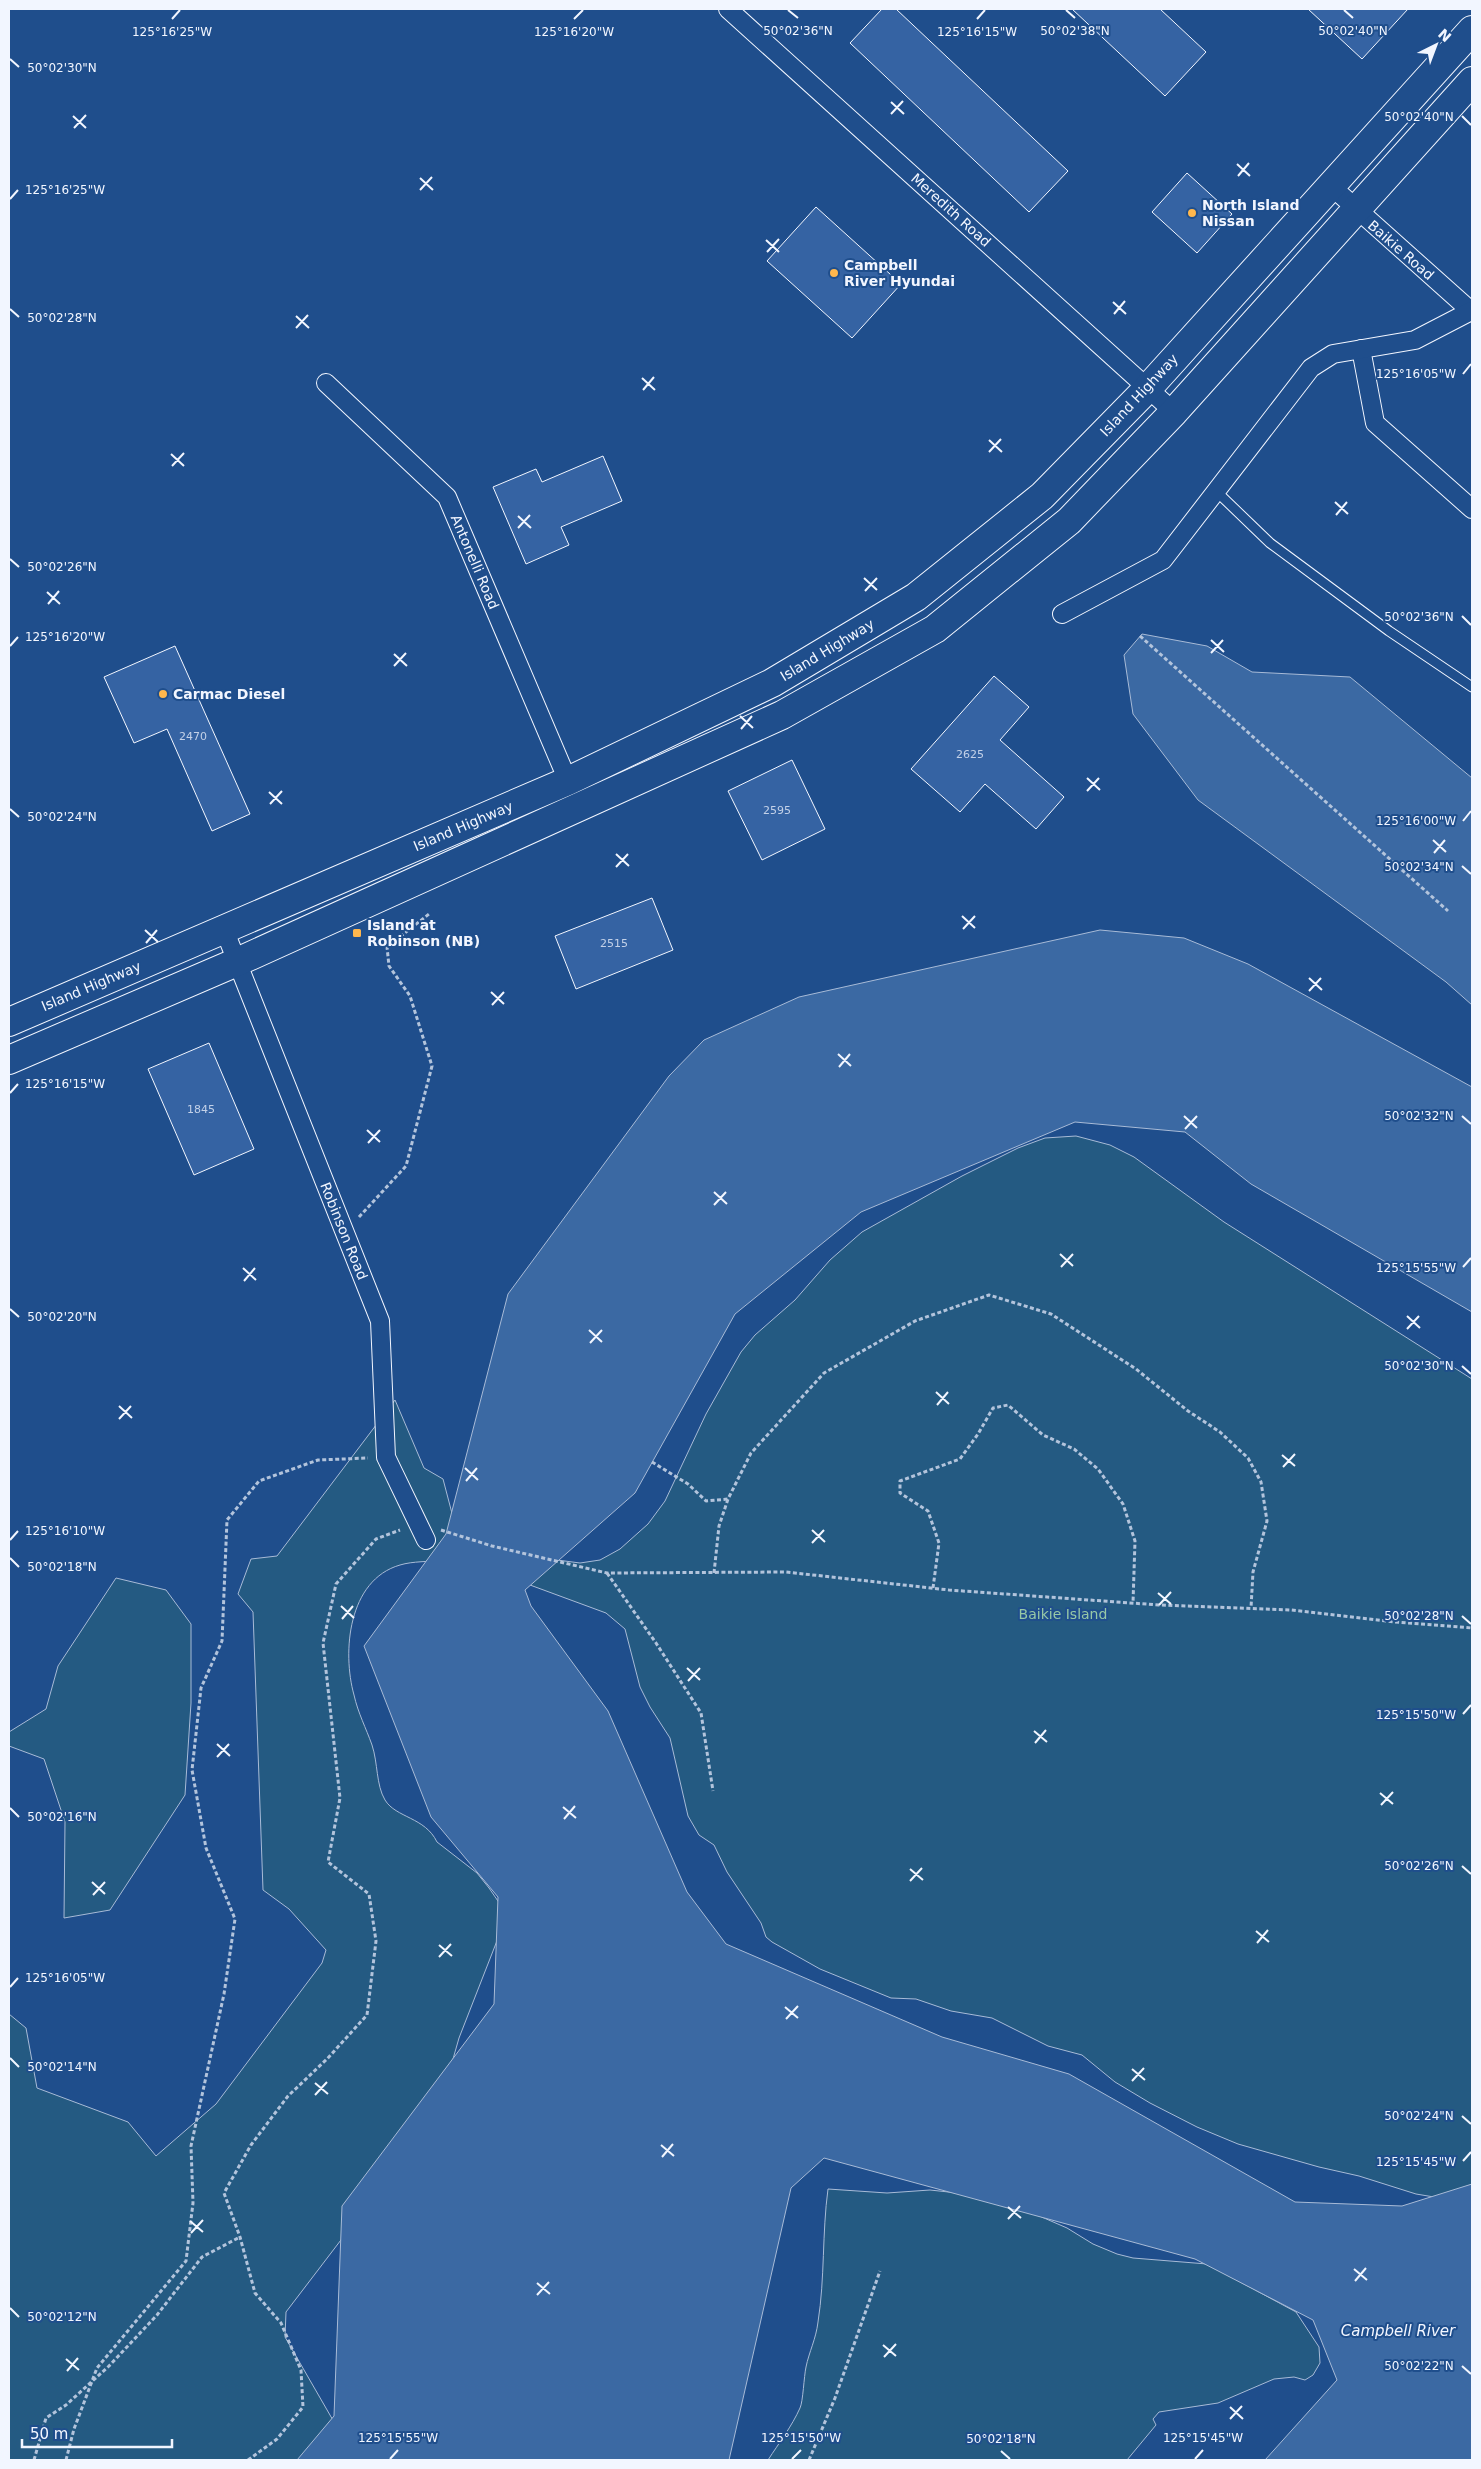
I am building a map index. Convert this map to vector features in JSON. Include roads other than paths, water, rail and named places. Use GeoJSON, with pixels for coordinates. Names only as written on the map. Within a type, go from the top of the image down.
{"type":"FeatureCollection","features":[{"type":"Feature","properties":{"kind":"main road","name":"Island Highway"},"geometry":{"type":"LineString","coordinates":[[9,1022],[568,781],[772,683],[916,597],[1042,496],[1148,388],[1472,30]]}},
{"type":"Feature","properties":{"kind":"main road"},"geometry":{"type":"LineString","coordinates":[[9,1060],[237,962],[782,715],[935,629],[1069,521],[1174,412],[1357,211],[1472,81]]}},
{"type":"Feature","properties":{"kind":"street","name":"Meredith Road"},"geometry":{"type":"LineString","coordinates":[[728,9],[1174,412]]}},
{"type":"Feature","properties":{"kind":"street","name":"Baikie Road"},"geometry":{"type":"LineString","coordinates":[[1330,186],[1472,312]]}},
{"type":"Feature","properties":{"kind":"street"},"geometry":{"type":"LineString","coordinates":[[1062,614],[1163,560],[1311,368],[1333,354],[1415,340],[1472,312]]}},
{"type":"Feature","properties":{"kind":"street"},"geometry":{"type":"LineString","coordinates":[[1361,349],[1375,423],[1472,509]]}},
{"type":"Feature","properties":{"kind":"street","name":"Antonelli Road"},"geometry":{"type":"LineString","coordinates":[[326,383],[447,497],[568,781]]}},
{"type":"Feature","properties":{"kind":"street","name":"Robinson Road"},"geometry":{"type":"LineString","coordinates":[[224,928],[380,1321],[386,1457],[426,1540]]}},
{"type":"Feature","properties":{"kind":"lane"},"geometry":{"type":"LineString","coordinates":[[1216,491],[1270,543],[1389,632],[1472,687]]}},
{"type":"Feature","properties":{"kind":"water"},"geometry":{"type":"Polygon","coordinates":[[[1142,634],[1207,646],[1252,672],[1350,677],[1472,778],[1472,1005],[1446,982],[1198,800],[1133,714],[1124,655],[1142,634]]]}},
{"type":"Feature","properties":{"kind":"water","name":"Campbell River"},"geometry":{"type":"Polygon","coordinates":[[[1100,930],[1184,938],[1248,964],[1472,1087],[1472,1312],[1251,1184],[1185,1132],[1075,1122],[861,1212],[735,1314],[635,1493],[525,1590],[531,1606],[608,1711],[687,1892],[726,1944],[942,2037],[1069,2074],[1295,2202],[1402,2206],[1472,2184],[1472,2460],[1265,2460],[1337,2380],[1313,2320],[1195,2259],[824,2158],[791,2188],[729,2460],[297,2460],[334,2416],[342,2206],[494,2004],[498,1897],[431,1817],[364,1646],[446,1534],[508,1294],[669,1076],[704,1040],[799,997],[1100,930]]]}},
{"type":"Feature","properties":{"kind":"place","name":"North Island Nissan"},"geometry":{"type":"Point","coordinates":[1192,213]}},
{"type":"Feature","properties":{"kind":"place","name":"Campbell River Hyundai"},"geometry":{"type":"Point","coordinates":[834,273]}},
{"type":"Feature","properties":{"kind":"place","name":"Carmac Diesel"},"geometry":{"type":"Point","coordinates":[163,694]}},
{"type":"Feature","properties":{"kind":"place","name":"Island at Robinson (NB)"},"geometry":{"type":"Point","coordinates":[357,933]}},
{"type":"Feature","properties":{"kind":"park label","name":"Baikie Island"},"geometry":{"type":"Point","coordinates":[1063,1614]}}]}
